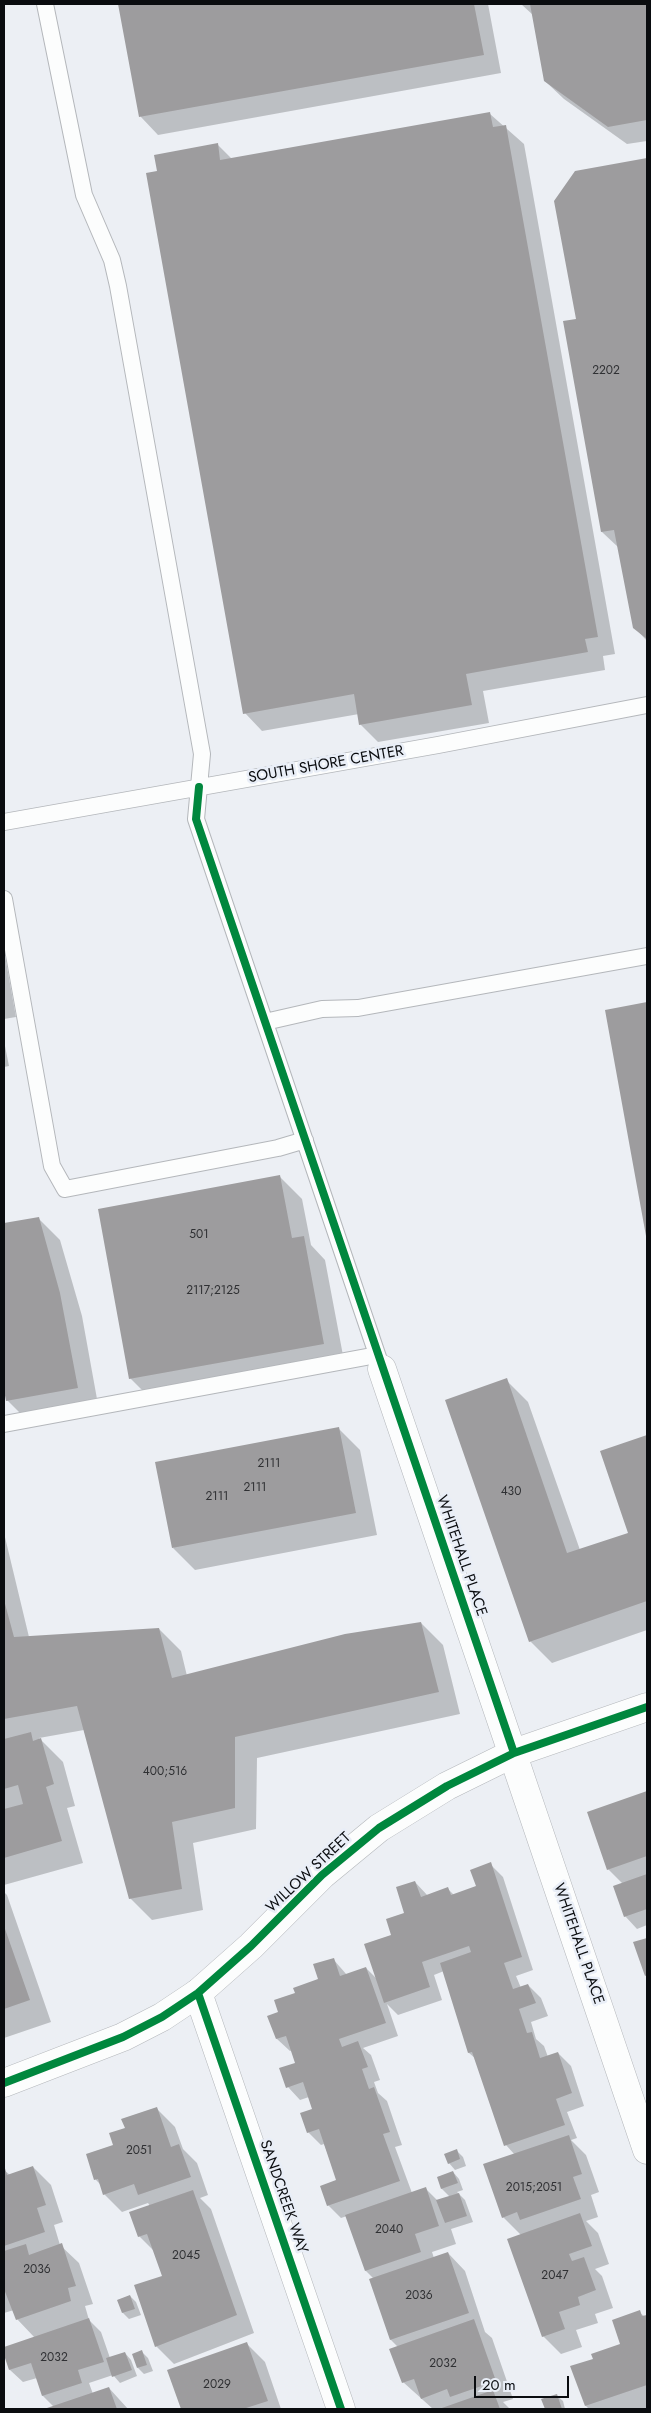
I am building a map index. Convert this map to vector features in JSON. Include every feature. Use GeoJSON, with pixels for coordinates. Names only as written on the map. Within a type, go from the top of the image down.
{"type":"FeatureCollection","features":[{"type":"Feature","properties":{"kind":"street","name":"WHITEHALL PLACE"},"geometry":{"type":"LineString","coordinates":[[380,1362],[647,2150]]}},
{"type":"Feature","properties":{"kind":"street","name":"WILLOW STREET"},"geometry":{"type":"LineString","coordinates":[[4,2083],[123,2037],[162,2017],[198,1993],[251,1946],[322,1875],[379,1828],[447,1786],[514,1753],[647,1707]]}},
{"type":"Feature","properties":{"kind":"street","name":"SANDCREEK WAY"},"geometry":{"type":"LineString","coordinates":[[198,1993],[341,2409]]}},
{"type":"Feature","properties":{"kind":"lane"},"geometry":{"type":"LineString","coordinates":[[4,1424],[116,1403],[380,1362],[196,819],[202,754],[199,731],[118,286],[112,260],[84,194],[45,4]]}},
{"type":"Feature","properties":{"kind":"lane","name":"SOUTH SHORE CENTER"},"geometry":{"type":"LineString","coordinates":[[4,822],[647,706]]}},
{"type":"Feature","properties":{"kind":"lane"},"geometry":{"type":"LineString","coordinates":[[4,899],[52,1166],[65,1189],[278,1148],[305,1140]]}},
{"type":"Feature","properties":{"kind":"lane"},"geometry":{"type":"LineString","coordinates":[[265,1022],[322,1009],[358,1008],[647,956]]}},
{"type":"Feature","properties":{"kind":"building"},"geometry":{"type":"Polygon","coordinates":[[[118,4],[474,4],[484,55],[139,117],[118,4]]]}},
{"type":"Feature","properties":{"kind":"building"},"geometry":{"type":"Polygon","coordinates":[[[530,4],[647,4],[647,120],[608,127],[544,81],[530,4]]]}},
{"type":"Feature","properties":{"kind":"building"},"geometry":{"type":"Polygon","coordinates":[[[490,112],[493,127],[506,125],[598,637],[585,639],[588,652],[466,674],[472,705],[359,725],[354,694],[243,714],[146,173],[157,171],[154,155],[218,143],[220,160],[490,112]]]}},
{"type":"Feature","properties":{"kind":"building"},"geometry":{"type":"Polygon","coordinates":[[[647,158],[647,639],[633,628],[614,530],[601,532],[563,321],[576,319],[554,201],[575,171],[647,158]]]}},
{"type":"Feature","properties":{"kind":"building"},"geometry":{"type":"Polygon","coordinates":[[[647,1002],[647,1235],[646,1236],[605,1010],[647,1002]]]}},
{"type":"Feature","properties":{"kind":"building"},"geometry":{"type":"Polygon","coordinates":[[[280,1175],[292,1238],[304,1236],[324,1344],[129,1379],[98,1209],[280,1175]]]}},
{"type":"Feature","properties":{"kind":"building"},"geometry":{"type":"Polygon","coordinates":[[[39,1217],[60,1293],[78,1388],[6,1401],[4,1390],[4,1223],[39,1217]]]}},
{"type":"Feature","properties":{"kind":"building"},"geometry":{"type":"Polygon","coordinates":[[[507,1378],[567,1553],[628,1533],[600,1451],[647,1435],[647,1601],[529,1642],[445,1400],[507,1378]]]}},
{"type":"Feature","properties":{"kind":"building"},"geometry":{"type":"Polygon","coordinates":[[[339,1427],[356,1513],[172,1548],[155,1462],[339,1427]]]}},
{"type":"Feature","properties":{"kind":"building"},"geometry":{"type":"Polygon","coordinates":[[[4,1600],[14,1637],[159,1628],[172,1678],[345,1634],[421,1622],[439,1692],[235,1737],[235,1808],[172,1822],[182,1889],[129,1899],[77,1706],[4,1719],[4,1600]]]}},
{"type":"Feature","properties":{"kind":"building"},"geometry":{"type":"Polygon","coordinates":[[[31,1732],[33,1741],[41,1738],[54,1784],[46,1787],[62,1841],[4,1858],[4,1809],[23,1804],[18,1785],[4,1789],[4,1739],[31,1732]]]}},
{"type":"Feature","properties":{"kind":"building"},"geometry":{"type":"Polygon","coordinates":[[[647,1791],[647,1856],[607,1870],[587,1812],[647,1791]]]}},
{"type":"Feature","properties":{"kind":"building"},"geometry":{"type":"Polygon","coordinates":[[[491,1862],[522,1957],[504,1963],[513,1989],[528,1984],[536,2003],[519,2009],[527,2033],[532,2032],[540,2058],[558,2052],[572,2093],[556,2099],[565,2125],[504,2146],[472,2052],[468,2053],[440,1963],[471,1952],[469,1946],[422,1962],[430,1987],[384,2003],[364,1944],[391,1935],[386,1919],[404,1913],[396,1887],[415,1881],[421,1897],[448,1887],[451,1895],[476,1886],[470,1870],[491,1862]]]}},
{"type":"Feature","properties":{"kind":"building"},"geometry":{"type":"Polygon","coordinates":[[[647,1874],[647,1909],[624,1917],[613,1886],[647,1874]]]}},
{"type":"Feature","properties":{"kind":"building"},"geometry":{"type":"Polygon","coordinates":[[[4,1926],[30,2000],[4,2009],[4,1926]]]}},
{"type":"Feature","properties":{"kind":"building"},"geometry":{"type":"Polygon","coordinates":[[[647,1938],[647,1975],[645,1976],[633,1942],[647,1938]]]}},
{"type":"Feature","properties":{"kind":"building"},"geometry":{"type":"Polygon","coordinates":[[[334,1958],[340,1976],[366,1967],[386,2023],[339,2039],[342,2047],[358,2041],[368,2067],[362,2069],[369,2089],[374,2087],[390,2132],[383,2134],[400,2181],[327,2206],[320,2186],[336,2180],[319,2129],[307,2133],[300,2113],[312,2109],[303,2082],[286,2088],[279,2068],[295,2063],[286,2036],[276,2039],[267,2016],[278,2012],[274,2000],[295,1993],[293,1988],[318,1979],[313,1964],[334,1958]]]}},
{"type":"Feature","properties":{"kind":"building"},"geometry":{"type":"Polygon","coordinates":[[[157,2107],[171,2147],[179,2144],[191,2177],[138,2195],[134,2184],[103,2195],[98,2179],[94,2180],[86,2154],[113,2145],[109,2133],[125,2128],[121,2119],[157,2107]]]}},
{"type":"Feature","properties":{"kind":"building"},"geometry":{"type":"Polygon","coordinates":[[[569,2135],[582,2174],[573,2177],[581,2199],[520,2220],[517,2212],[502,2218],[483,2164],[569,2135]]]}},
{"type":"Feature","properties":{"kind":"building"},"geometry":{"type":"Polygon","coordinates":[[[457,2149],[460,2159],[448,2164],[444,2154],[457,2149]]]}},
{"type":"Feature","properties":{"kind":"building"},"geometry":{"type":"Polygon","coordinates":[[[4,2165],[7,2175],[33,2166],[46,2205],[37,2208],[45,2232],[4,2246],[4,2165]]]}},
{"type":"Feature","properties":{"kind":"building"},"geometry":{"type":"Polygon","coordinates":[[[453,2171],[458,2183],[441,2189],[437,2177],[453,2171]]]}},
{"type":"Feature","properties":{"kind":"building"},"geometry":{"type":"Polygon","coordinates":[[[426,2187],[439,2226],[415,2234],[421,2252],[365,2271],[345,2215],[426,2187]]]}},
{"type":"Feature","properties":{"kind":"building"},"geometry":{"type":"Polygon","coordinates":[[[193,2190],[237,2315],[155,2347],[134,2285],[162,2276],[147,2234],[138,2237],[129,2212],[193,2190]]]}},
{"type":"Feature","properties":{"kind":"building"},"geometry":{"type":"Polygon","coordinates":[[[459,2193],[467,2216],[445,2223],[436,2200],[459,2193]]]}},
{"type":"Feature","properties":{"kind":"building"},"geometry":{"type":"Polygon","coordinates":[[[580,2213],[592,2246],[569,2254],[572,2261],[584,2257],[596,2290],[578,2297],[580,2305],[559,2312],[565,2329],[542,2337],[507,2239],[580,2213]]]}},
{"type":"Feature","properties":{"kind":"building"},"geometry":{"type":"Polygon","coordinates":[[[62,2243],[76,2286],[68,2288],[71,2301],[16,2320],[4,2289],[4,2251],[26,2244],[29,2255],[62,2243]]]}},
{"type":"Feature","properties":{"kind":"building"},"geometry":{"type":"Polygon","coordinates":[[[448,2252],[469,2313],[390,2340],[369,2279],[448,2252]]]}},
{"type":"Feature","properties":{"kind":"building"},"geometry":{"type":"Polygon","coordinates":[[[130,2295],[135,2309],[122,2313],[117,2300],[130,2295]]]}},
{"type":"Feature","properties":{"kind":"building"},"geometry":{"type":"Polygon","coordinates":[[[640,2310],[642,2316],[647,2315],[647,2385],[585,2406],[570,2366],[593,2359],[591,2354],[620,2344],[612,2320],[640,2310]]]}},
{"type":"Feature","properties":{"kind":"building"},"geometry":{"type":"Polygon","coordinates":[[[89,2318],[104,2362],[78,2370],[82,2383],[42,2396],[31,2363],[9,2370],[4,2355],[4,2347],[89,2318]]]}},
{"type":"Feature","properties":{"kind":"building"},"geometry":{"type":"Polygon","coordinates":[[[474,2319],[496,2381],[450,2397],[447,2389],[421,2399],[414,2379],[402,2383],[389,2349],[474,2319]]]}},
{"type":"Feature","properties":{"kind":"building"},"geometry":{"type":"Polygon","coordinates":[[[247,2342],[268,2401],[243,2409],[181,2409],[167,2370],[247,2342]]]}},
{"type":"Feature","properties":{"kind":"building"},"geometry":{"type":"Polygon","coordinates":[[[142,2350],[147,2365],[137,2368],[132,2354],[142,2350]]]}},
{"type":"Feature","properties":{"kind":"building"},"geometry":{"type":"Polygon","coordinates":[[[125,2352],[132,2370],[112,2377],[106,2358],[125,2352]]]}},
{"type":"Feature","properties":{"kind":"building"},"geometry":{"type":"Polygon","coordinates":[[[109,2387],[117,2409],[44,2409],[109,2387]]]}},
{"type":"Feature","properties":{"kind":"building"},"geometry":{"type":"Polygon","coordinates":[[[493,2390],[500,2409],[439,2409],[493,2390]]]}},
{"type":"Feature","properties":{"kind":"building"},"geometry":{"type":"Polygon","coordinates":[[[557,2394],[562,2409],[545,2409],[541,2399],[557,2394]]]}},
{"type":"Feature","properties":{"kind":"cycle path"},"geometry":{"type":"LineString","coordinates":[[199,787],[196,819],[514,1753]]}},
{"type":"Feature","properties":{"kind":"cycle path"},"geometry":{"type":"LineString","coordinates":[[4,2083],[123,2037],[162,2017],[198,1993],[251,1946],[322,1875],[379,1828],[447,1786],[514,1753],[647,1707]]}},
{"type":"Feature","properties":{"kind":"cycle path"},"geometry":{"type":"LineString","coordinates":[[198,1993],[341,2409]]}}]}
